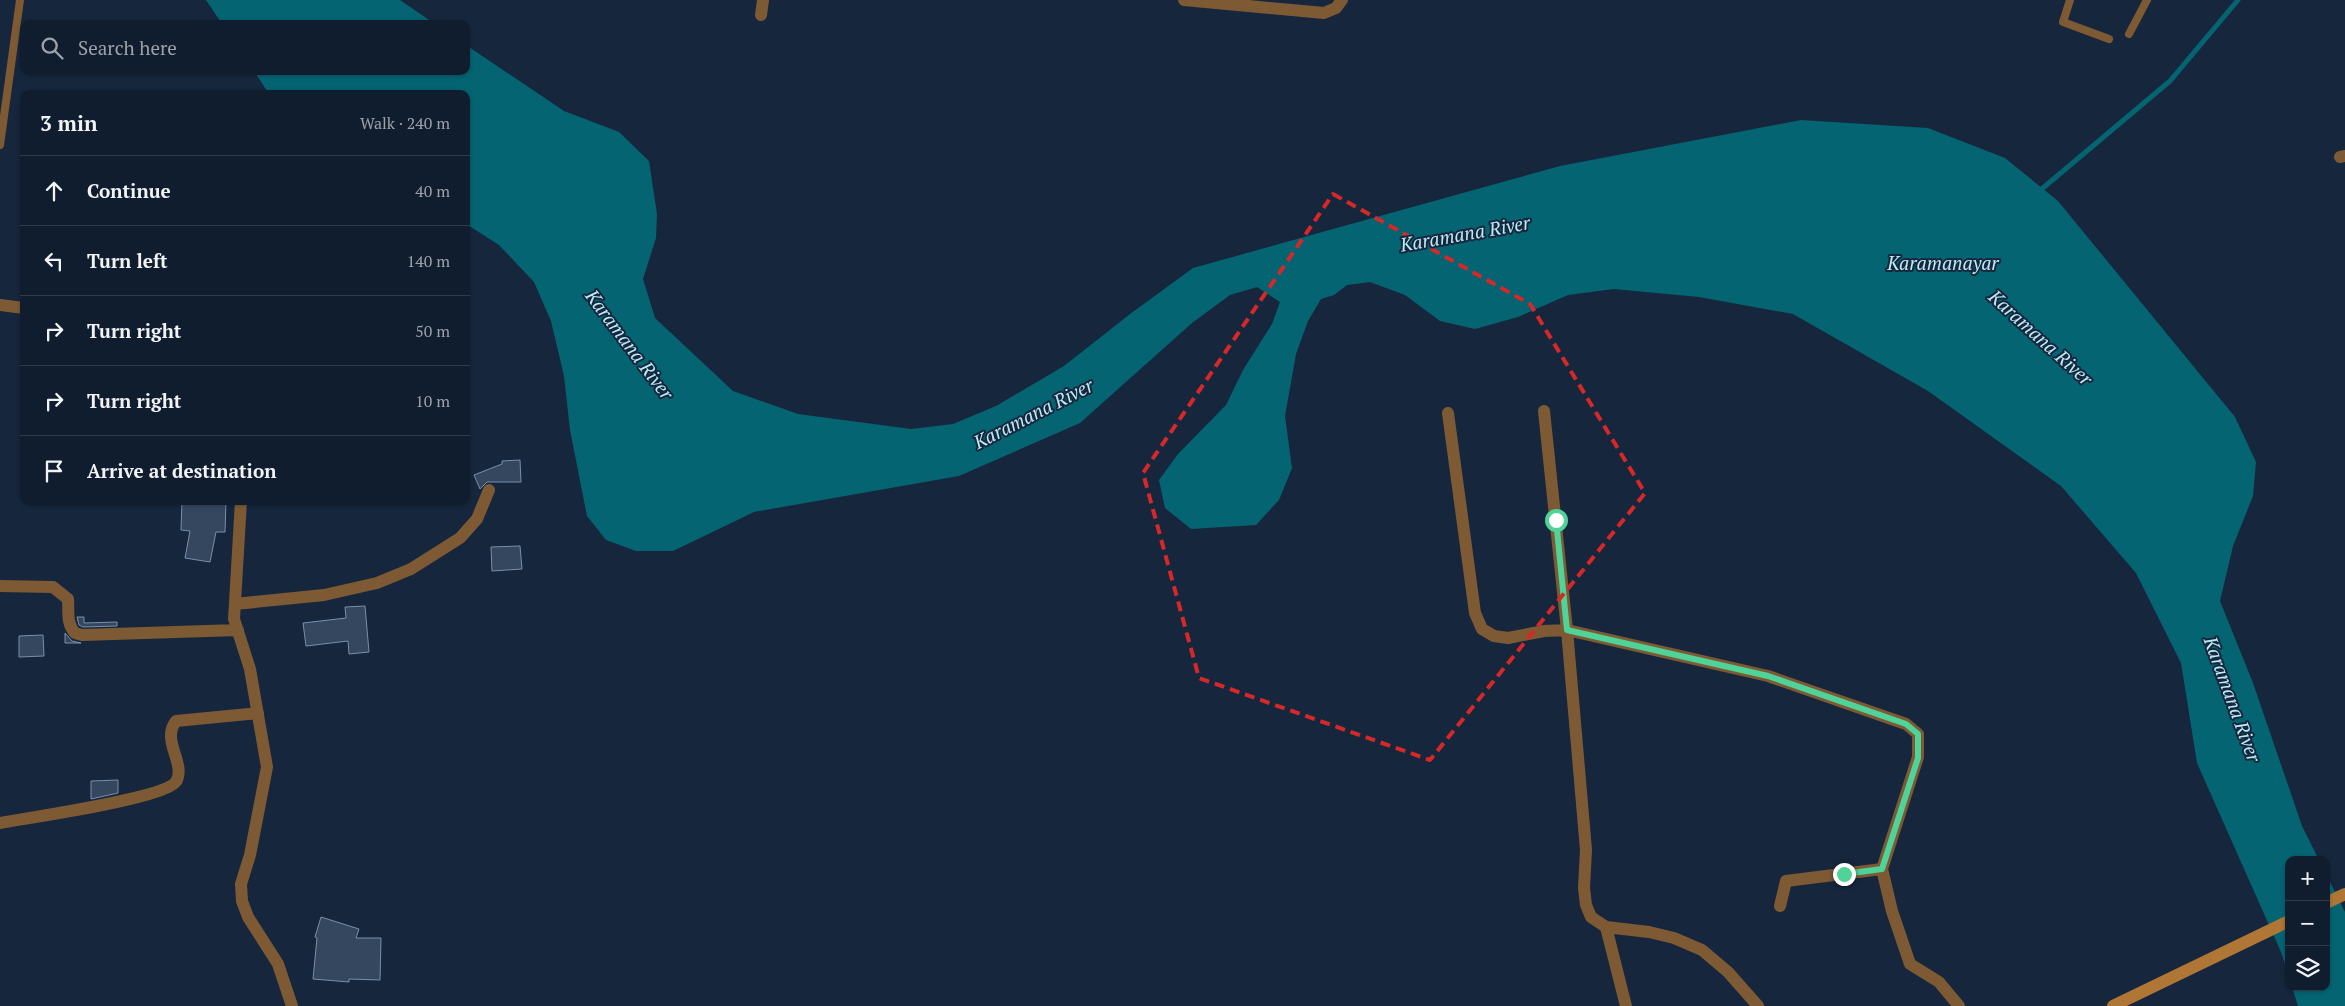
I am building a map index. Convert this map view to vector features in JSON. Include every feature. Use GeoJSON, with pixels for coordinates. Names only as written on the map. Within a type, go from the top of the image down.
{"type":"FeatureCollection","features":[{"type":"Feature","properties":{"kind":"street"},"geometry":{"type":"LineString","coordinates":[[761,15],[763,0]]}},
{"type":"Feature","properties":{"kind":"street"},"geometry":{"type":"LineString","coordinates":[[1184,0],[1324,14],[1336,8],[1342,0]]}},
{"type":"Feature","properties":{"kind":"street"},"geometry":{"type":"LineString","coordinates":[[0,305],[20,308]]}},
{"type":"Feature","properties":{"kind":"street"},"geometry":{"type":"LineString","coordinates":[[1544,411],[1567,630],[1586,850],[1584,888],[1586,905],[1591,917],[1606,927],[1666,936],[1702,950],[1728,972],[1758,1006]]}},
{"type":"Feature","properties":{"kind":"street"},"geometry":{"type":"LineString","coordinates":[[1448,413],[1475,613],[1482,629],[1494,636],[1508,638],[1544,631],[1567,630],[1768,676],[1906,724],[1918,734],[1918,758],[1882,869],[1892,911],[1910,964],[1939,982],[1959,1006]]}},
{"type":"Feature","properties":{"kind":"street"},"geometry":{"type":"LineString","coordinates":[[235,604],[324,595],[377,583],[411,569],[460,538],[477,519],[489,490]]}},
{"type":"Feature","properties":{"kind":"street"},"geometry":{"type":"LineString","coordinates":[[241,505],[234,618],[250,669],[267,768],[250,855],[241,884],[242,901],[248,917],[278,964],[292,1006]]}},
{"type":"Feature","properties":{"kind":"street"},"geometry":{"type":"LineString","coordinates":[[0,586],[53,587],[68,599],[68,621],[75,633],[82,635],[238,630]]}},
{"type":"Feature","properties":{"kind":"street"},"geometry":{"type":"LineString","coordinates":[[0,823],[125,800],[163,791],[172,787],[177,781],[178,775],[170,728],[176,721],[258,713]]}},
{"type":"Feature","properties":{"kind":"street"},"geometry":{"type":"LineString","coordinates":[[1780,906],[1786,881],[1882,869]]}},
{"type":"Feature","properties":{"kind":"street"},"geometry":{"type":"LineString","coordinates":[[2330,901],[2345,894]]}},
{"type":"Feature","properties":{"kind":"street"},"geometry":{"type":"LineString","coordinates":[[2113,1006],[2285,923]]}},
{"type":"Feature","properties":{"kind":"street"},"geometry":{"type":"LineString","coordinates":[[1606,927],[1626,1006]]}},
{"type":"Feature","properties":{"kind":"lane"},"geometry":{"type":"LineString","coordinates":[[0,145],[20,0]]}},
{"type":"Feature","properties":{"kind":"lane"},"geometry":{"type":"LineString","coordinates":[[2070,0],[2064,22],[2109,40]]}},
{"type":"Feature","properties":{"kind":"lane"},"geometry":{"type":"LineString","coordinates":[[2129,34],[2147,0]]}},
{"type":"Feature","properties":{"kind":"highlighted area"},"geometry":{"type":"Polygon","coordinates":[[[1333,194],[1530,304],[1645,493],[1430,760],[1199,678],[1143,473],[1333,194]]]}},
{"type":"Feature","properties":{"kind":"water"},"geometry":{"type":"Polygon","coordinates":[[[206,0],[400,0],[429,20],[219,20],[206,0]]]}},
{"type":"Feature","properties":{"kind":"water","name":"Karamanayar"},"geometry":{"type":"Polygon","coordinates":[[[470,48],[564,111],[619,132],[649,161],[657,214],[656,238],[643,279],[655,318],[733,391],[798,414],[911,429],[953,424],[996,406],[1064,366],[1193,268],[1560,166],[1801,120],[1928,128],[2005,158],[2058,201],[2235,417],[2256,462],[2253,496],[2233,546],[2220,601],[2253,683],[2302,826],[2317,856],[2285,856],[2285,964],[2197,763],[2181,663],[2136,573],[2061,486],[1928,391],[1793,314],[1699,297],[1614,289],[1568,295],[1518,317],[1475,329],[1440,321],[1405,295],[1370,282],[1347,285],[1334,295],[1321,299],[1308,321],[1296,354],[1285,416],[1292,468],[1279,500],[1256,525],[1191,529],[1165,508],[1159,480],[1178,454],[1226,405],[1243,370],[1272,324],[1280,302],[1257,287],[1230,295],[1192,323],[1080,423],[959,476],[754,512],[673,551],[636,551],[606,540],[587,516],[570,430],[564,376],[551,321],[534,282],[499,245],[470,227],[470,90],[266,90],[257,75],[470,75],[470,48]]]}},
{"type":"Feature","properties":{"kind":"water"},"geometry":{"type":"Polygon","coordinates":[[[2330,882],[2345,912],[2345,1006],[2298,1006],[2293,991],[2330,991],[2330,882]]]}},
{"type":"Feature","properties":{"kind":"building"},"geometry":{"type":"Polygon","coordinates":[[[520,460],[521,482],[487,482],[480,489],[474,475],[502,464],[502,461],[520,460]]]}},
{"type":"Feature","properties":{"kind":"building"},"geometry":{"type":"Polygon","coordinates":[[[182,505],[226,505],[225,532],[216,532],[210,562],[185,558],[190,531],[181,530],[182,505]]]}},
{"type":"Feature","properties":{"kind":"building"},"geometry":{"type":"Polygon","coordinates":[[[520,546],[522,569],[492,571],[491,547],[520,546]]]}},
{"type":"Feature","properties":{"kind":"building"},"geometry":{"type":"Polygon","coordinates":[[[365,606],[369,652],[349,654],[348,641],[306,646],[303,623],[346,618],[345,607],[365,606]]]}},
{"type":"Feature","properties":{"kind":"building"},"geometry":{"type":"Polygon","coordinates":[[[77,617],[84,617],[84,623],[117,622],[117,626],[83,627],[79,625],[77,617]]]}},
{"type":"Feature","properties":{"kind":"building"},"geometry":{"type":"Polygon","coordinates":[[[65,633],[72,641],[81,643],[65,643],[65,633]]]}},
{"type":"Feature","properties":{"kind":"building"},"geometry":{"type":"Polygon","coordinates":[[[43,635],[44,656],[19,657],[19,636],[43,635]]]}},
{"type":"Feature","properties":{"kind":"building"},"geometry":{"type":"Polygon","coordinates":[[[118,780],[118,793],[91,799],[91,781],[118,780]]]}},
{"type":"Feature","properties":{"kind":"building"},"geometry":{"type":"Polygon","coordinates":[[[321,917],[359,929],[356,938],[381,938],[380,980],[349,979],[349,982],[313,979],[317,938],[315,937],[321,917]]]}},
{"type":"Feature","properties":{"kind":"waterway"},"geometry":{"type":"LineString","coordinates":[[2037,193],[2170,81],[2238,0]]}},
{"type":"Feature","properties":{"kind":"route"},"geometry":{"type":"LineString","coordinates":[[1556,520],[1567,630],[1768,676],[1854,704],[1906,724],[1918,734],[1918,758],[1892,832],[1882,869],[1844,874]]}},
{"type":"Feature","properties":{"kind":"water label","name":"Karamana River"},"geometry":{"type":"Point","coordinates":[1465,233]}},
{"type":"Feature","properties":{"kind":"water label","name":"Karamana River"},"geometry":{"type":"Point","coordinates":[2041,337]}},
{"type":"Feature","properties":{"kind":"water label","name":"Karamana River"},"geometry":{"type":"Point","coordinates":[630,344]}},
{"type":"Feature","properties":{"kind":"water label","name":"Karamana River"},"geometry":{"type":"Point","coordinates":[1033,413]}},
{"type":"Feature","properties":{"kind":"water label","name":"Karamana River"},"geometry":{"type":"Point","coordinates":[2233,699]}}]}
